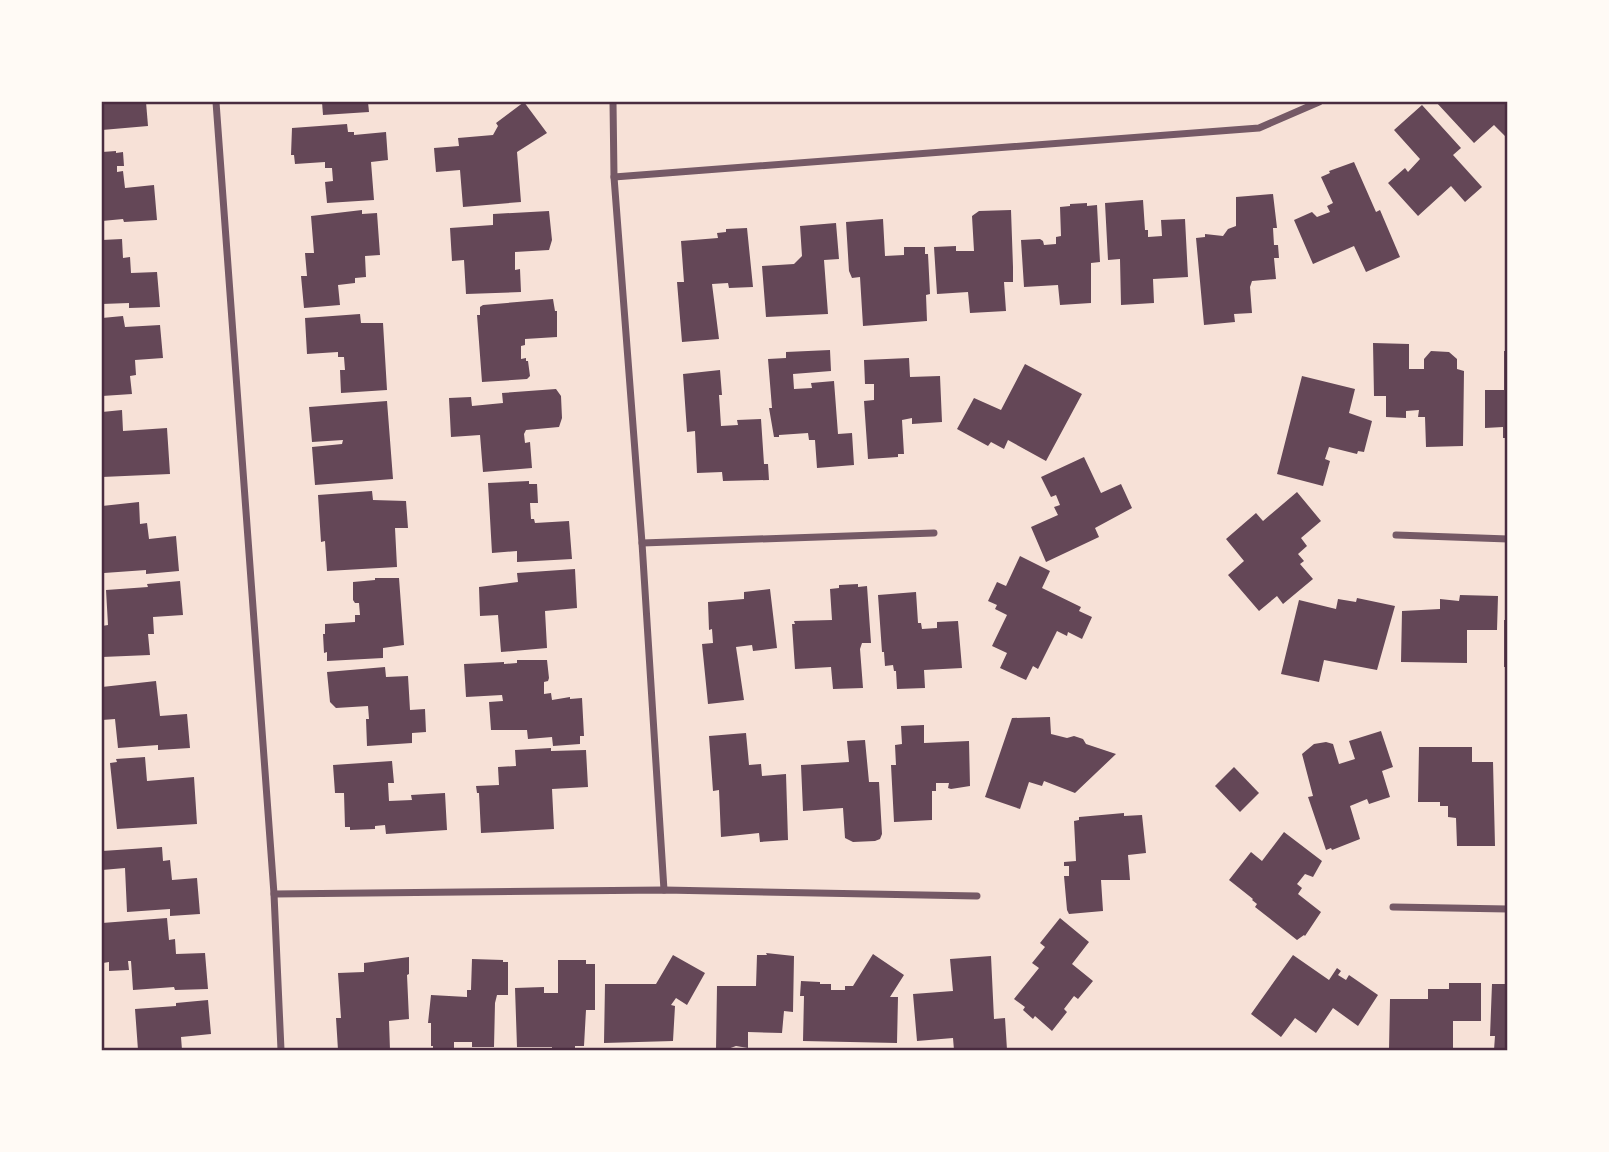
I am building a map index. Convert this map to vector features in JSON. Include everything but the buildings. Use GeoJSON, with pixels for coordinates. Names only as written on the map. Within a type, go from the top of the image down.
{"type":"FeatureCollection","features":[{"type":"Feature","properties":{"kind":"street"},"geometry":{"type":"LineString","coordinates":[[216,102],[274,894],[281,1051]]}},
{"type":"Feature","properties":{"kind":"street"},"geometry":{"type":"LineString","coordinates":[[613,102],[614,177],[642,543],[664,890]]}},
{"type":"Feature","properties":{"kind":"street"},"geometry":{"type":"LineString","coordinates":[[614,177],[1259,128],[1319,102]]}},
{"type":"Feature","properties":{"kind":"street"},"geometry":{"type":"LineString","coordinates":[[642,543],[934,533]]}},
{"type":"Feature","properties":{"kind":"street"},"geometry":{"type":"LineString","coordinates":[[1396,535],[1507,539]]}},
{"type":"Feature","properties":{"kind":"street"},"geometry":{"type":"LineString","coordinates":[[274,894],[664,890],[977,897]]}},
{"type":"Feature","properties":{"kind":"street"},"geometry":{"type":"LineString","coordinates":[[1393,907],[1507,909]]}}]}
